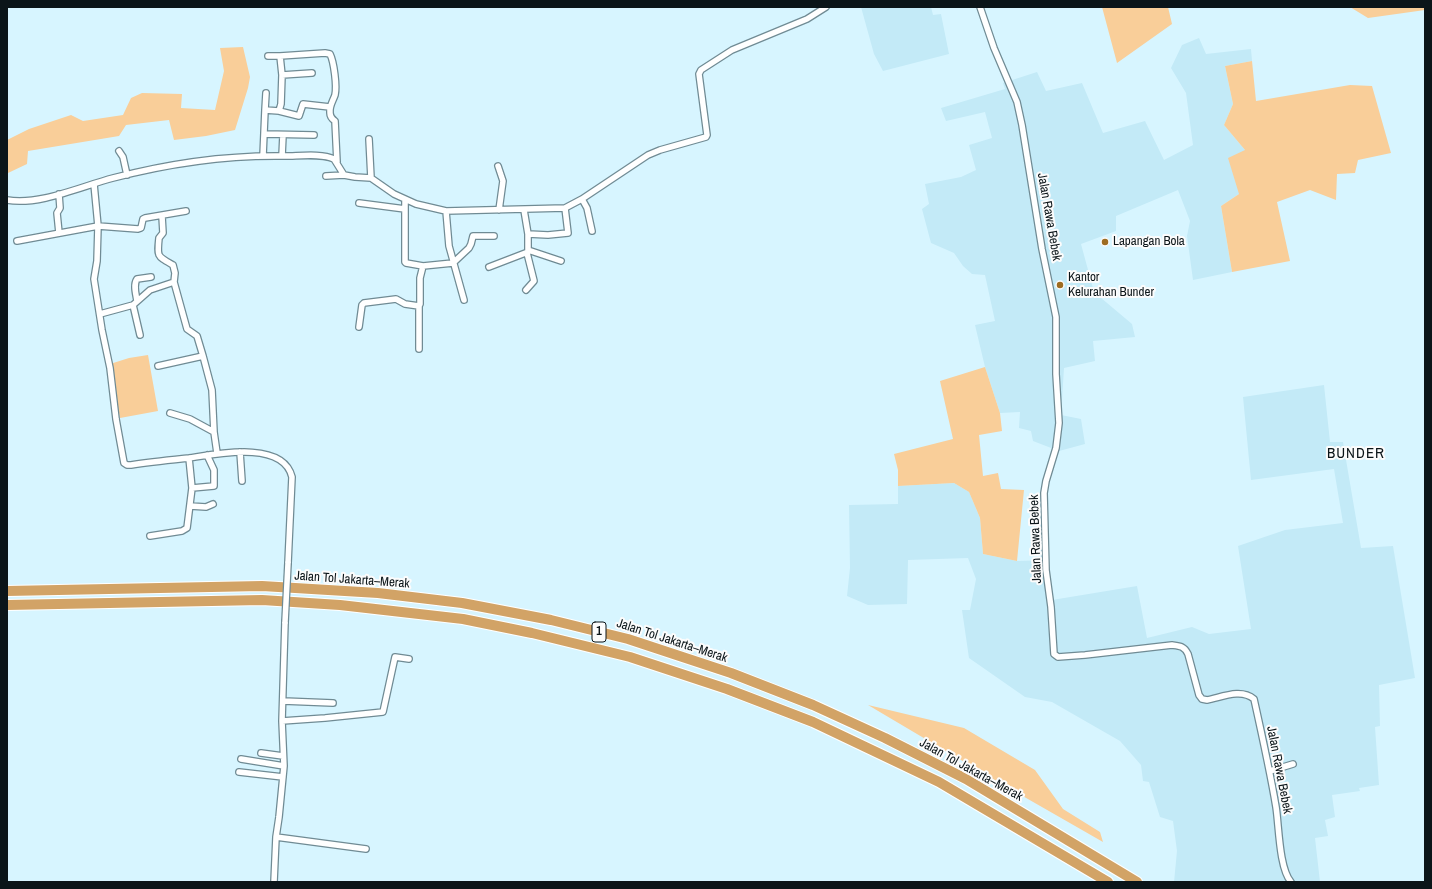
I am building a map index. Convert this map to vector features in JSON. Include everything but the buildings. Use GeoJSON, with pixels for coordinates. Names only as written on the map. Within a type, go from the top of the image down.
{"type":"FeatureCollection","features":[{"type":"Feature","properties":{"kind":"highway","name":"Jalan Tol Jakarta–Merak"},"geometry":{"type":"LineString","coordinates":[[7,591],[262,586],[378,593],[462,603],[552,620],[628,639],[731,673],[813,705],[885,738],[966,779],[1137,882]]}},
{"type":"Feature","properties":{"kind":"highway","name":"Jalan Tol Jakarta–Merak"},"geometry":{"type":"LineString","coordinates":[[7,605],[262,600],[340,605],[463,619],[532,633],[630,657],[727,688],[813,722],[939,782],[1108,882]]}},
{"type":"Feature","properties":{"kind":"street"},"geometry":{"type":"LineString","coordinates":[[326,176],[344,175],[371,178],[394,194],[405,199],[424,206],[446,211],[565,208],[582,199],[648,155],[707,136],[699,74],[701,70],[732,50],[807,20],[826,7]]}},
{"type":"Feature","properties":{"kind":"street","name":"Jalan Rawa Bebek"},"geometry":{"type":"LineString","coordinates":[[980,7],[994,48],[1017,102],[1042,249],[1056,317],[1056,374],[1059,423],[1056,448],[1044,493],[1046,570],[1051,607],[1054,654],[1058,657],[1086,656],[1172,645],[1180,646],[1185,648],[1199,695],[1202,699],[1207,700],[1243,693],[1249,694],[1254,699],[1270,770],[1283,861],[1286,877],[1291,882]]}},
{"type":"Feature","properties":{"kind":"street"},"geometry":{"type":"LineString","coordinates":[[268,56],[330,54],[335,90],[335,96],[330,107],[330,116],[335,121],[338,164]]}},
{"type":"Feature","properties":{"kind":"street"},"geometry":{"type":"LineString","coordinates":[[279,111],[282,75],[280,56]]}},
{"type":"Feature","properties":{"kind":"street"},"geometry":{"type":"LineString","coordinates":[[282,75],[312,73]]}},
{"type":"Feature","properties":{"kind":"street"},"geometry":{"type":"LineString","coordinates":[[263,156],[266,93]]}},
{"type":"Feature","properties":{"kind":"street"},"geometry":{"type":"LineString","coordinates":[[266,110],[279,111],[299,116],[303,104],[330,107]]}},
{"type":"Feature","properties":{"kind":"street"},"geometry":{"type":"LineString","coordinates":[[264,134],[314,135]]}},
{"type":"Feature","properties":{"kind":"street"},"geometry":{"type":"LineString","coordinates":[[282,156],[283,135]]}},
{"type":"Feature","properties":{"kind":"street"},"geometry":{"type":"LineString","coordinates":[[369,139],[371,178]]}},
{"type":"Feature","properties":{"kind":"street"},"geometry":{"type":"LineString","coordinates":[[119,151],[123,157],[127,175]]}},
{"type":"Feature","properties":{"kind":"street"},"geometry":{"type":"LineString","coordinates":[[7,200],[29,200],[59,194],[127,175],[183,162],[222,158],[263,156],[326,157],[334,159],[344,175]]}},
{"type":"Feature","properties":{"kind":"street"},"geometry":{"type":"LineString","coordinates":[[498,166],[503,181],[499,210]]}},
{"type":"Feature","properties":{"kind":"street"},"geometry":{"type":"LineString","coordinates":[[94,184],[98,226],[97,261],[94,279],[110,368],[116,419],[124,463],[131,465],[217,453],[261,453],[283,462],[288,467],[292,477],[282,721],[284,766],[276,837],[274,882]]}},
{"type":"Feature","properties":{"kind":"street"},"geometry":{"type":"LineString","coordinates":[[58,233],[57,213],[60,208],[59,194]]}},
{"type":"Feature","properties":{"kind":"street"},"geometry":{"type":"LineString","coordinates":[[405,199],[406,263],[423,266],[453,263],[469,248],[473,236],[494,236]]}},
{"type":"Feature","properties":{"kind":"street"},"geometry":{"type":"LineString","coordinates":[[582,199],[587,208],[592,231]]}},
{"type":"Feature","properties":{"kind":"street"},"geometry":{"type":"LineString","coordinates":[[359,203],[405,209]]}},
{"type":"Feature","properties":{"kind":"street"},"geometry":{"type":"LineString","coordinates":[[528,234],[548,235],[568,233],[565,208]]}},
{"type":"Feature","properties":{"kind":"street"},"geometry":{"type":"LineString","coordinates":[[524,210],[528,234],[527,252],[534,281],[526,290]]}},
{"type":"Feature","properties":{"kind":"street"},"geometry":{"type":"LineString","coordinates":[[17,241],[98,226],[138,229],[141,228],[144,218],[186,211]]}},
{"type":"Feature","properties":{"kind":"street"},"geometry":{"type":"LineString","coordinates":[[446,211],[453,263],[464,300]]}},
{"type":"Feature","properties":{"kind":"street"},"geometry":{"type":"LineString","coordinates":[[162,216],[163,233],[159,238],[158,254],[160,258],[173,266],[175,273],[174,282],[187,329],[197,336],[203,356],[212,390],[214,432],[217,453]]}},
{"type":"Feature","properties":{"kind":"street"},"geometry":{"type":"LineString","coordinates":[[489,266],[527,252],[562,261]]}},
{"type":"Feature","properties":{"kind":"street"},"geometry":{"type":"LineString","coordinates":[[419,349],[419,306],[421,297],[420,278],[423,266]]}},
{"type":"Feature","properties":{"kind":"street"},"geometry":{"type":"LineString","coordinates":[[140,335],[135,303],[135,281],[151,277]]}},
{"type":"Feature","properties":{"kind":"street"},"geometry":{"type":"LineString","coordinates":[[100,314],[135,303],[150,290],[174,282]]}},
{"type":"Feature","properties":{"kind":"street"},"geometry":{"type":"LineString","coordinates":[[360,327],[362,305],[364,303],[396,299],[405,304],[419,306]]}},
{"type":"Feature","properties":{"kind":"street"},"geometry":{"type":"LineString","coordinates":[[158,366],[203,356]]}},
{"type":"Feature","properties":{"kind":"street"},"geometry":{"type":"LineString","coordinates":[[170,413],[190,419],[214,432]]}},
{"type":"Feature","properties":{"kind":"street"},"geometry":{"type":"LineString","coordinates":[[240,452],[242,481]]}},
{"type":"Feature","properties":{"kind":"street"},"geometry":{"type":"LineString","coordinates":[[192,488],[214,486],[214,470],[207,455]]}},
{"type":"Feature","properties":{"kind":"street"},"geometry":{"type":"LineString","coordinates":[[150,536],[185,530],[188,524],[192,488],[189,458]]}},
{"type":"Feature","properties":{"kind":"street"},"geometry":{"type":"LineString","coordinates":[[190,506],[206,507],[213,504]]}},
{"type":"Feature","properties":{"kind":"street"},"geometry":{"type":"LineString","coordinates":[[282,721],[383,712],[396,657],[409,659]]}},
{"type":"Feature","properties":{"kind":"street"},"geometry":{"type":"LineString","coordinates":[[283,701],[333,703]]}},
{"type":"Feature","properties":{"kind":"street"},"geometry":{"type":"LineString","coordinates":[[261,753],[283,756]]}},
{"type":"Feature","properties":{"kind":"street"},"geometry":{"type":"LineString","coordinates":[[241,759],[284,766]]}},
{"type":"Feature","properties":{"kind":"street"},"geometry":{"type":"LineString","coordinates":[[1270,770],[1294,764]]}},
{"type":"Feature","properties":{"kind":"street"},"geometry":{"type":"LineString","coordinates":[[239,772],[283,777]]}},
{"type":"Feature","properties":{"kind":"street"},"geometry":{"type":"LineString","coordinates":[[276,837],[366,849]]}},
{"type":"Feature","properties":{"kind":"shaded area"},"geometry":{"type":"Polygon","coordinates":[[[861,7],[931,7],[933,15],[941,14],[949,54],[883,71],[874,54],[861,7]]]}},
{"type":"Feature","properties":{"kind":"shaded area"},"geometry":{"type":"Polygon","coordinates":[[[1102,7],[1168,7],[1172,24],[1117,63],[1102,7]]]}},
{"type":"Feature","properties":{"kind":"shaded area"},"geometry":{"type":"Polygon","coordinates":[[[1350,7],[1425,7],[1425,10],[1368,18],[1350,7]]]}},
{"type":"Feature","properties":{"kind":"shaded area"},"geometry":{"type":"Polygon","coordinates":[[[1199,38],[1206,54],[1251,49],[1252,61],[1225,66],[1233,104],[1224,125],[1245,150],[1239,194],[1221,206],[1232,272],[1193,280],[1187,236],[1190,221],[1178,190],[1116,216],[1116,231],[1081,244],[1094,292],[1132,324],[1135,337],[1093,341],[1095,361],[1064,368],[1061,415],[1081,419],[1085,444],[1059,451],[1033,441],[1031,431],[1019,428],[1020,412],[1000,413],[985,367],[975,325],[995,321],[985,275],[972,274],[963,266],[954,253],[931,243],[922,209],[929,204],[925,184],[961,177],[976,170],[969,145],[992,138],[985,112],[946,121],[941,108],[1005,89],[1003,83],[1037,72],[1046,91],[1082,83],[1103,133],[1145,121],[1164,160],[1193,145],[1186,93],[1171,68],[1182,45],[1199,38]]]}},
{"type":"Feature","properties":{"kind":"shaded area"},"geometry":{"type":"Polygon","coordinates":[[[243,47],[250,77],[235,130],[206,136],[174,140],[169,120],[126,125],[119,136],[28,151],[27,164],[8,173],[7,140],[29,129],[71,115],[83,121],[123,115],[131,98],[142,93],[182,94],[181,108],[215,110],[224,71],[220,48],[243,47]]]}},
{"type":"Feature","properties":{"kind":"shaded area"},"geometry":{"type":"Polygon","coordinates":[[[1252,61],[1256,101],[1350,85],[1372,86],[1391,153],[1358,160],[1355,173],[1337,174],[1336,200],[1310,190],[1277,202],[1290,261],[1232,272],[1221,206],[1239,194],[1228,158],[1245,150],[1224,125],[1233,104],[1225,66],[1252,61]]]}},
{"type":"Feature","properties":{"kind":"shaded area"},"geometry":{"type":"Polygon","coordinates":[[[148,355],[158,411],[120,418],[110,364],[129,358],[148,355]]]}},
{"type":"Feature","properties":{"kind":"shaded area"},"geometry":{"type":"Polygon","coordinates":[[[985,367],[1000,413],[1002,431],[979,435],[983,476],[998,473],[1001,489],[1024,490],[1017,561],[983,554],[980,518],[969,492],[954,483],[898,486],[898,470],[894,454],[953,439],[940,381],[985,367]]]}},
{"type":"Feature","properties":{"kind":"shaded area"},"geometry":{"type":"Polygon","coordinates":[[[1324,385],[1330,442],[1343,442],[1361,548],[1393,546],[1415,678],[1379,685],[1380,726],[1375,727],[1379,785],[1359,788],[1360,791],[1332,795],[1335,817],[1325,820],[1328,836],[1315,838],[1320,882],[1174,882],[1177,851],[1173,821],[1160,817],[1149,782],[1143,781],[1141,765],[1120,741],[1052,702],[1025,697],[969,658],[962,610],[970,610],[976,579],[968,558],[908,560],[907,604],[868,605],[847,596],[850,568],[849,505],[898,504],[898,486],[954,483],[969,492],[980,518],[983,554],[1017,561],[1048,560],[1052,600],[1137,586],[1147,638],[1192,627],[1209,634],[1251,629],[1238,546],[1285,530],[1343,523],[1334,469],[1251,480],[1243,397],[1324,385]]]}},
{"type":"Feature","properties":{"kind":"shaded area"},"geometry":{"type":"Polygon","coordinates":[[[868,705],[964,728],[1035,770],[1063,809],[1100,832],[1103,842],[993,779],[868,705]]]}},
{"type":"Feature","properties":{"kind":"place","name":"Lapangan Bola"},"geometry":{"type":"Point","coordinates":[1105,242]}},
{"type":"Feature","properties":{"kind":"place","name":"Kantor Kelurahan Bunder"},"geometry":{"type":"Point","coordinates":[1060,285]}},
{"type":"Feature","properties":{"kind":"district","name":"BUNDER"},"geometry":{"type":"Point","coordinates":[1356,454]}}]}
